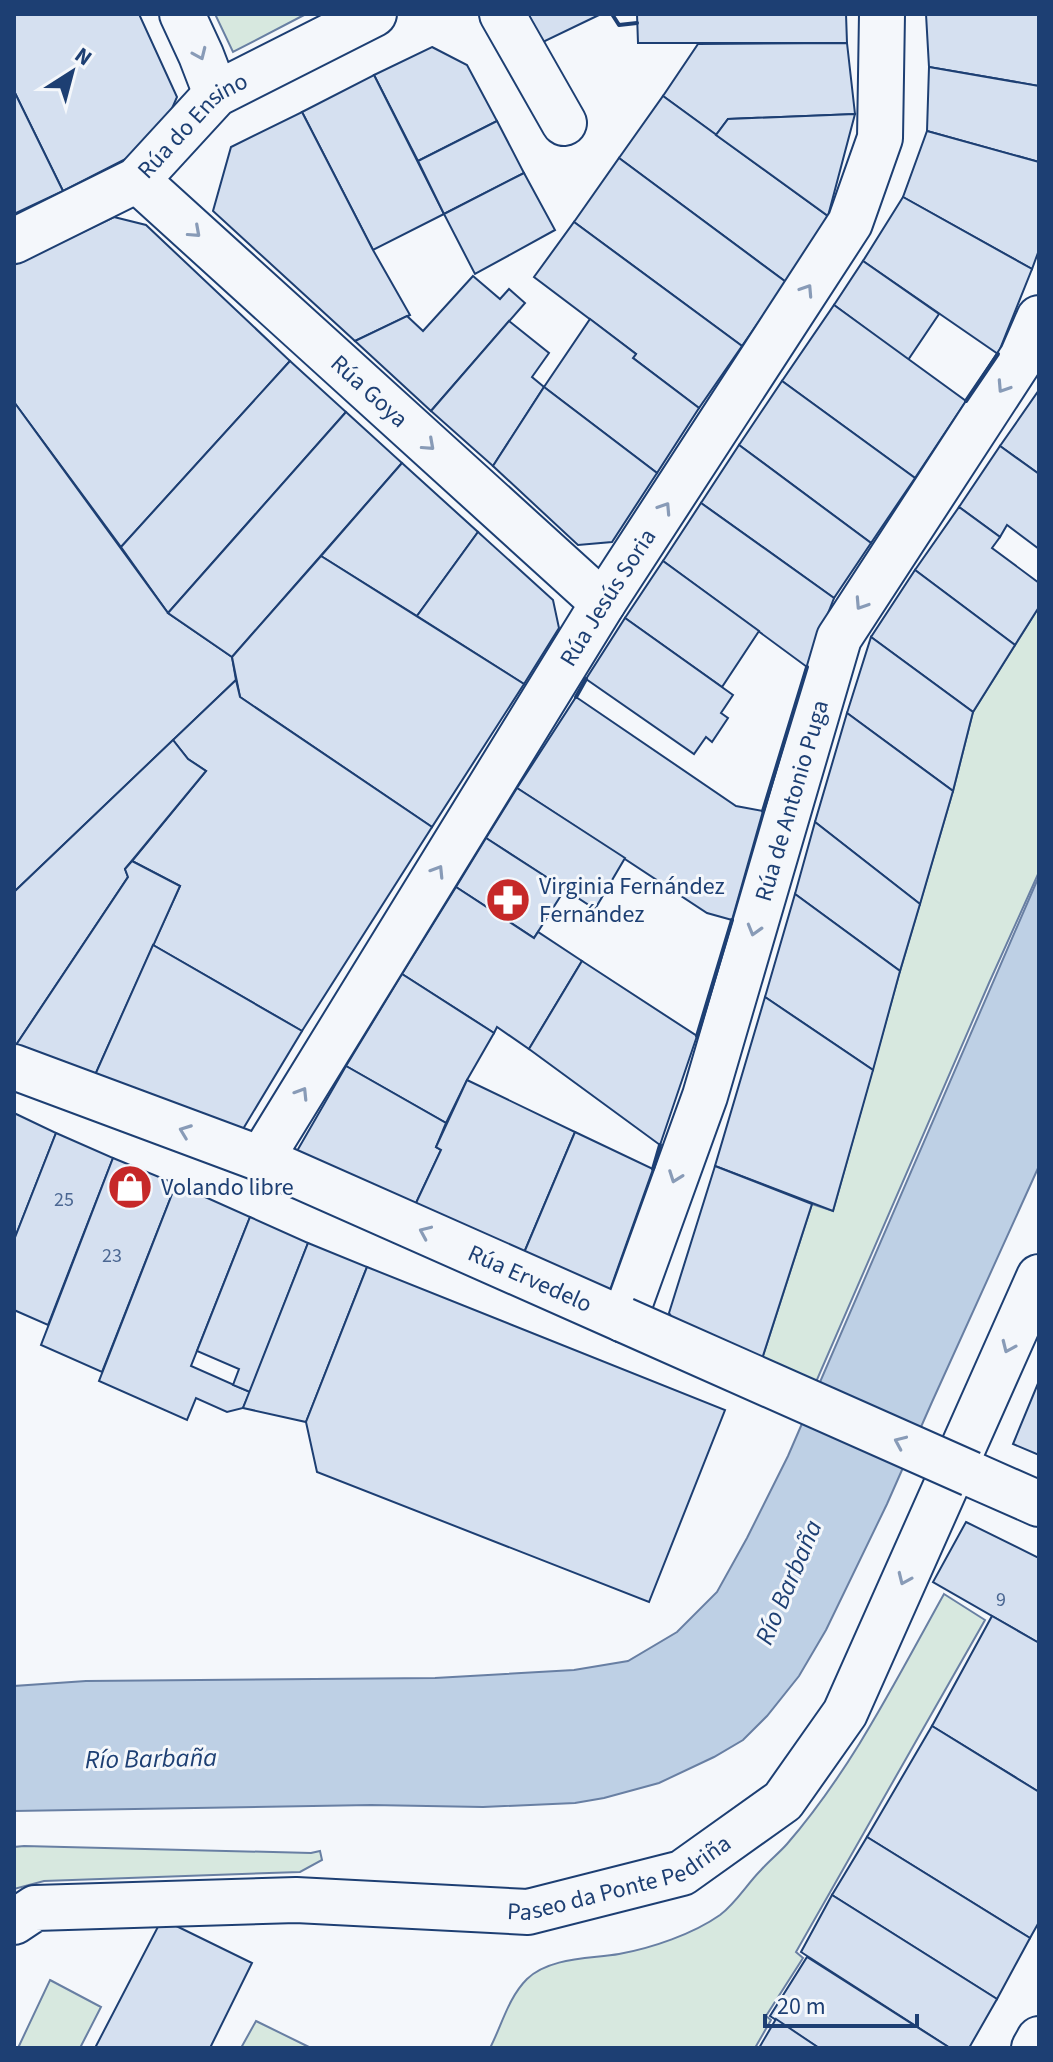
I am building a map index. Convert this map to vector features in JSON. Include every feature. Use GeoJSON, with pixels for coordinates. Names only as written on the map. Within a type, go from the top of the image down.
{"type":"FeatureCollection","features":[{"type":"Feature","properties":{"kind":"street"},"geometry":{"type":"LineString","coordinates":[[182,14],[216,94]]}},
{"type":"Feature","properties":{"kind":"street","name":"Rúa do Ensino"},"geometry":{"type":"LineString","coordinates":[[14,241],[137,180],[216,94],[374,14]]}},
{"type":"Feature","properties":{"kind":"street"},"geometry":{"type":"LineString","coordinates":[[502,14],[564,123]]}},
{"type":"Feature","properties":{"kind":"street","name":"Rúa Jesús Soria"},"geometry":{"type":"LineString","coordinates":[[261,1159],[603,603],[850,223],[880,138],[882,14]]}},
{"type":"Feature","properties":{"kind":"street","name":"Rúa Goya"},"geometry":{"type":"LineString","coordinates":[[137,180],[603,603]]}},
{"type":"Feature","properties":{"kind":"street","name":"Rúa de Antonio Puga"},"geometry":{"type":"LineString","coordinates":[[624,1320],[705,1096],[839,638],[1022,357],[1039,318]]}},
{"type":"Feature","properties":{"kind":"street","name":"Rúa Ervedelo"},"geometry":{"type":"LineString","coordinates":[[14,1067],[261,1159],[1039,1504]]}},
{"type":"Feature","properties":{"kind":"street","name":"Paseo da Ponte Pedriña"},"geometry":{"type":"LineString","coordinates":[[14,1922],[35,1908],[296,1900],[528,1912],[682,1873],[783,1801],[845,1713],[1039,1277]]}},
{"type":"Feature","properties":{"kind":"street"},"geometry":{"type":"LineString","coordinates":[[1034,2048],[1039,2039]]}},
{"type":"Feature","properties":{"kind":"shaded area"},"geometry":{"type":"Polygon","coordinates":[[[215,14],[306,14],[233,52],[215,14]]]}},
{"type":"Feature","properties":{"kind":"shaded area"},"geometry":{"type":"Polygon","coordinates":[[[1039,607],[1039,872],[816,1382],[761,1362],[812,1204],[833,1211],[973,712],[1039,607]]]}},
{"type":"Feature","properties":{"kind":"shaded area"},"geometry":{"type":"Polygon","coordinates":[[[944,1594],[985,1620],[796,1952],[803,1958],[766,2016],[771,2020],[755,2048],[490,2048],[515,1995],[536,1972],[559,1963],[619,1954],[658,1944],[697,1928],[731,1905],[787,1844],[853,1755],[944,1594]]]}},
{"type":"Feature","properties":{"kind":"shaded area"},"geometry":{"type":"Polygon","coordinates":[[[14,1847],[320,1851],[322,1860],[300,1872],[44,1881],[14,1889],[14,1847]]]}},
{"type":"Feature","properties":{"kind":"shaded area"},"geometry":{"type":"Polygon","coordinates":[[[50,1980],[101,2007],[80,2048],[18,2048],[50,1980]]]}},
{"type":"Feature","properties":{"kind":"shaded area"},"geometry":{"type":"Polygon","coordinates":[[[256,2021],[311,2048],[241,2048],[256,2021]]]}},
{"type":"Feature","properties":{"kind":"water","name":"Río Barbaña"},"geometry":{"type":"Polygon","coordinates":[[[1039,876],[1039,1166],[887,1504],[826,1630],[799,1676],[743,1740],[659,1783],[575,1803],[483,1807],[371,1805],[14,1811],[14,1686],[86,1681],[435,1678],[574,1670],[628,1661],[677,1632],[717,1592],[788,1456],[1039,876]]]}},
{"type":"Feature","properties":{"kind":"building"},"geometry":{"type":"Polygon","coordinates":[[[14,14],[139,14],[177,97],[157,143],[63,191],[14,91],[14,14]]]}},
{"type":"Feature","properties":{"kind":"building"},"geometry":{"type":"Polygon","coordinates":[[[528,14],[601,14],[543,42],[528,14]]]}},
{"type":"Feature","properties":{"kind":"building"},"geometry":{"type":"Polygon","coordinates":[[[637,14],[846,14],[847,43],[638,43],[637,14]]]}},
{"type":"Feature","properties":{"kind":"building"},"geometry":{"type":"Polygon","coordinates":[[[926,14],[1039,14],[1039,86],[929,67],[926,14]]]}},
{"type":"Feature","properties":{"kind":"building"},"geometry":{"type":"Polygon","coordinates":[[[847,43],[855,114],[728,119],[716,135],[663,96],[698,44],[847,43]]]}},
{"type":"Feature","properties":{"kind":"building"},"geometry":{"type":"Polygon","coordinates":[[[432,47],[467,65],[497,121],[418,161],[374,75],[432,47]]]}},
{"type":"Feature","properties":{"kind":"building"},"geometry":{"type":"Polygon","coordinates":[[[929,67],[1039,86],[1039,162],[927,131],[929,67]]]}},
{"type":"Feature","properties":{"kind":"building"},"geometry":{"type":"Polygon","coordinates":[[[374,75],[444,214],[373,250],[302,112],[374,75]]]}},
{"type":"Feature","properties":{"kind":"building"},"geometry":{"type":"Polygon","coordinates":[[[14,91],[63,191],[14,214],[14,91]]]}},
{"type":"Feature","properties":{"kind":"building"},"geometry":{"type":"Polygon","coordinates":[[[663,96],[828,216],[786,282],[619,158],[663,96]]]}},
{"type":"Feature","properties":{"kind":"building"},"geometry":{"type":"Polygon","coordinates":[[[302,112],[410,315],[355,341],[213,211],[231,147],[302,112]]]}},
{"type":"Feature","properties":{"kind":"building"},"geometry":{"type":"Polygon","coordinates":[[[855,114],[828,216],[716,135],[728,119],[855,114]]]}},
{"type":"Feature","properties":{"kind":"building"},"geometry":{"type":"Polygon","coordinates":[[[497,121],[524,173],[444,214],[418,161],[497,121]]]}},
{"type":"Feature","properties":{"kind":"building"},"geometry":{"type":"Polygon","coordinates":[[[927,131],[1039,162],[1039,250],[1032,269],[903,197],[927,131]]]}},
{"type":"Feature","properties":{"kind":"building"},"geometry":{"type":"Polygon","coordinates":[[[619,158],[786,282],[742,346],[574,222],[619,158]]]}},
{"type":"Feature","properties":{"kind":"building"},"geometry":{"type":"Polygon","coordinates":[[[524,173],[555,230],[475,274],[444,214],[524,173]]]}},
{"type":"Feature","properties":{"kind":"building"},"geometry":{"type":"Polygon","coordinates":[[[903,197],[1032,269],[998,354],[863,261],[903,197]]]}},
{"type":"Feature","properties":{"kind":"building"},"geometry":{"type":"Polygon","coordinates":[[[114,217],[146,225],[290,361],[121,547],[14,402],[14,265],[114,217]]]}},
{"type":"Feature","properties":{"kind":"building"},"geometry":{"type":"Polygon","coordinates":[[[574,222],[742,346],[699,408],[633,358],[636,354],[534,277],[574,222]]]}},
{"type":"Feature","properties":{"kind":"building"},"geometry":{"type":"Polygon","coordinates":[[[863,261],[939,314],[908,360],[834,305],[863,261]]]}},
{"type":"Feature","properties":{"kind":"building"},"geometry":{"type":"Polygon","coordinates":[[[473,276],[500,299],[509,289],[525,303],[431,411],[355,341],[407,316],[423,331],[473,276]]]}},
{"type":"Feature","properties":{"kind":"building"},"geometry":{"type":"Polygon","coordinates":[[[834,305],[966,401],[915,478],[782,381],[834,305]]]}},
{"type":"Feature","properties":{"kind":"building"},"geometry":{"type":"Polygon","coordinates":[[[590,319],[636,354],[633,358],[699,408],[657,473],[544,387],[590,319]]]}},
{"type":"Feature","properties":{"kind":"building"},"geometry":{"type":"Polygon","coordinates":[[[509,321],[549,353],[532,377],[544,387],[493,466],[431,411],[509,321]]]}},
{"type":"Feature","properties":{"kind":"building"},"geometry":{"type":"Polygon","coordinates":[[[290,361],[346,412],[168,613],[121,547],[290,361]]]}},
{"type":"Feature","properties":{"kind":"building"},"geometry":{"type":"Polygon","coordinates":[[[782,381],[915,478],[871,543],[739,445],[782,381]]]}},
{"type":"Feature","properties":{"kind":"building"},"geometry":{"type":"Polygon","coordinates":[[[544,387],[657,473],[612,542],[578,545],[493,466],[544,387]]]}},
{"type":"Feature","properties":{"kind":"building"},"geometry":{"type":"Polygon","coordinates":[[[1039,390],[1039,474],[1000,446],[1039,390]]]}},
{"type":"Feature","properties":{"kind":"building"},"geometry":{"type":"Polygon","coordinates":[[[14,402],[168,613],[232,657],[236,680],[14,892],[14,402]]]}},
{"type":"Feature","properties":{"kind":"building"},"geometry":{"type":"Polygon","coordinates":[[[346,412],[402,463],[232,657],[168,613],[346,412]]]}},
{"type":"Feature","properties":{"kind":"building"},"geometry":{"type":"Polygon","coordinates":[[[739,445],[871,543],[834,598],[701,503],[739,445]]]}},
{"type":"Feature","properties":{"kind":"building"},"geometry":{"type":"Polygon","coordinates":[[[1000,446],[1039,474],[1039,549],[1007,525],[1000,537],[959,507],[1000,446]]]}},
{"type":"Feature","properties":{"kind":"building"},"geometry":{"type":"Polygon","coordinates":[[[402,463],[478,532],[417,616],[321,556],[402,463]]]}},
{"type":"Feature","properties":{"kind":"building"},"geometry":{"type":"Polygon","coordinates":[[[701,503],[834,598],[807,667],[663,561],[701,503]]]}},
{"type":"Feature","properties":{"kind":"building"},"geometry":{"type":"Polygon","coordinates":[[[959,507],[1000,537],[992,548],[1039,583],[1039,607],[1015,645],[915,570],[959,507]]]}},
{"type":"Feature","properties":{"kind":"building"},"geometry":{"type":"Polygon","coordinates":[[[478,532],[553,600],[559,628],[524,684],[417,616],[478,532]]]}},
{"type":"Feature","properties":{"kind":"building"},"geometry":{"type":"Polygon","coordinates":[[[321,556],[524,684],[432,827],[240,697],[232,657],[321,556]]]}},
{"type":"Feature","properties":{"kind":"building"},"geometry":{"type":"Polygon","coordinates":[[[663,561],[759,631],[722,687],[625,618],[663,561]]]}},
{"type":"Feature","properties":{"kind":"building"},"geometry":{"type":"Polygon","coordinates":[[[915,570],[1015,645],[973,712],[871,637],[915,570]]]}},
{"type":"Feature","properties":{"kind":"building"},"geometry":{"type":"Polygon","coordinates":[[[625,618],[733,695],[721,713],[728,718],[712,742],[706,737],[694,754],[586,679],[625,618]]]}},
{"type":"Feature","properties":{"kind":"building"},"geometry":{"type":"Polygon","coordinates":[[[871,637],[973,712],[953,791],[847,713],[871,637]]]}},
{"type":"Feature","properties":{"kind":"building"},"geometry":{"type":"Polygon","coordinates":[[[236,680],[240,697],[432,827],[302,1031],[153,945],[180,886],[132,861],[206,771],[188,759],[173,740],[236,680]]]}},
{"type":"Feature","properties":{"kind":"building"},"geometry":{"type":"Polygon","coordinates":[[[576,697],[736,806],[763,811],[732,920],[707,913],[517,788],[576,697]]]}},
{"type":"Feature","properties":{"kind":"building"},"geometry":{"type":"Polygon","coordinates":[[[847,713],[953,791],[920,904],[815,822],[847,713]]]}},
{"type":"Feature","properties":{"kind":"building"},"geometry":{"type":"Polygon","coordinates":[[[173,740],[188,759],[206,771],[125,869],[128,877],[14,1048],[14,892],[173,740]]]}},
{"type":"Feature","properties":{"kind":"building"},"geometry":{"type":"Polygon","coordinates":[[[517,788],[625,858],[595,909],[486,838],[517,788]]]}},
{"type":"Feature","properties":{"kind":"building"},"geometry":{"type":"Polygon","coordinates":[[[815,822],[920,904],[900,971],[795,894],[815,822]]]}},
{"type":"Feature","properties":{"kind":"building"},"geometry":{"type":"Polygon","coordinates":[[[486,838],[565,889],[534,938],[456,887],[486,838]]]}},
{"type":"Feature","properties":{"kind":"building"},"geometry":{"type":"Polygon","coordinates":[[[132,861],[180,886],[91,1084],[14,1048],[128,877],[125,869],[132,861]]]}},
{"type":"Feature","properties":{"kind":"building"},"geometry":{"type":"Polygon","coordinates":[[[456,887],[534,938],[538,932],[582,961],[529,1049],[497,1027],[494,1033],[402,974],[456,887]]]}},
{"type":"Feature","properties":{"kind":"building"},"geometry":{"type":"Polygon","coordinates":[[[795,894],[900,971],[873,1070],[765,997],[795,894]]]}},
{"type":"Feature","properties":{"kind":"building"},"geometry":{"type":"Polygon","coordinates":[[[153,945],[302,1031],[243,1129],[91,1084],[153,945]]]}},
{"type":"Feature","properties":{"kind":"building"},"geometry":{"type":"Polygon","coordinates":[[[582,961],[697,1036],[660,1145],[529,1049],[582,961]]]}},
{"type":"Feature","properties":{"kind":"building"},"geometry":{"type":"Polygon","coordinates":[[[402,974],[494,1033],[446,1123],[346,1066],[402,974]]]}},
{"type":"Feature","properties":{"kind":"building"},"geometry":{"type":"Polygon","coordinates":[[[765,997],[873,1070],[833,1211],[715,1166],[765,997]]]}},
{"type":"Feature","properties":{"kind":"building"},"geometry":{"type":"Polygon","coordinates":[[[346,1066],[446,1123],[436,1147],[441,1150],[408,1220],[295,1169],[297,1151],[346,1066]]]}},
{"type":"Feature","properties":{"kind":"building"},"geometry":{"type":"Polygon","coordinates":[[[467,1080],[575,1132],[518,1267],[408,1220],[441,1150],[436,1147],[467,1080]]]}},
{"type":"Feature","properties":{"kind":"building"},"geometry":{"type":"Polygon","coordinates":[[[14,1113],[56,1133],[14,1240],[14,1113]]]}},
{"type":"Feature","properties":{"kind":"building"},"geometry":{"type":"Polygon","coordinates":[[[575,1132],[653,1169],[605,1304],[518,1267],[575,1132]]]}},
{"type":"Feature","properties":{"kind":"building"},"geometry":{"type":"Polygon","coordinates":[[[56,1133],[113,1158],[48,1325],[14,1310],[14,1240],[56,1133]]]}},
{"type":"Feature","properties":{"kind":"building"},"geometry":{"type":"Polygon","coordinates":[[[113,1158],[176,1184],[102,1372],[41,1345],[113,1158]]]}},
{"type":"Feature","properties":{"kind":"building"},"geometry":{"type":"Polygon","coordinates":[[[715,1166],[812,1204],[761,1362],[681,1331],[669,1313],[715,1166]]]}},
{"type":"Feature","properties":{"kind":"building"},"geometry":{"type":"Polygon","coordinates":[[[176,1184],[250,1217],[191,1366],[250,1392],[243,1408],[227,1412],[196,1398],[187,1420],[99,1381],[176,1184]]]}},
{"type":"Feature","properties":{"kind":"building"},"geometry":{"type":"Polygon","coordinates":[[[250,1217],[308,1243],[250,1392],[233,1385],[239,1369],[197,1351],[250,1217]]]}},
{"type":"Feature","properties":{"kind":"building"},"geometry":{"type":"Polygon","coordinates":[[[308,1243],[367,1267],[306,1422],[243,1408],[308,1243]]]}},
{"type":"Feature","properties":{"kind":"building"},"geometry":{"type":"Polygon","coordinates":[[[367,1267],[725,1410],[649,1602],[317,1472],[306,1422],[367,1267]]]}},
{"type":"Feature","properties":{"kind":"building"},"geometry":{"type":"Polygon","coordinates":[[[1039,1381],[1039,1455],[1013,1444],[1039,1381]]]}},
{"type":"Feature","properties":{"kind":"building"},"geometry":{"type":"Polygon","coordinates":[[[966,1522],[1039,1558],[1039,1643],[933,1582],[966,1522]]]}},
{"type":"Feature","properties":{"kind":"building"},"geometry":{"type":"Polygon","coordinates":[[[992,1616],[1039,1643],[1039,1792],[932,1726],[992,1616]]]}},
{"type":"Feature","properties":{"kind":"building"},"geometry":{"type":"Polygon","coordinates":[[[932,1726],[1039,1792],[1039,1922],[1030,1938],[867,1837],[932,1726]]]}},
{"type":"Feature","properties":{"kind":"building"},"geometry":{"type":"Polygon","coordinates":[[[867,1837],[1030,1938],[997,1999],[832,1895],[867,1837]]]}},
{"type":"Feature","properties":{"kind":"building"},"geometry":{"type":"Polygon","coordinates":[[[832,1895],[997,1999],[969,2048],[950,2048],[801,1952],[832,1895]]]}},
{"type":"Feature","properties":{"kind":"building"},"geometry":{"type":"Polygon","coordinates":[[[162,1919],[252,1963],[210,2048],[95,2048],[162,1919]]]}},
{"type":"Feature","properties":{"kind":"building"},"geometry":{"type":"Polygon","coordinates":[[[807,1957],[950,2048],[819,2048],[770,2016],[807,1957]]]}},
{"type":"Feature","properties":{"kind":"building"},"geometry":{"type":"Polygon","coordinates":[[[776,2019],[819,2048],[759,2048],[776,2019]]]}},
{"type":"Feature","properties":{"kind":"wall"},"geometry":{"type":"LineString","coordinates":[[612,14],[619,25],[637,23]]}},
{"type":"Feature","properties":{"kind":"wall"},"geometry":{"type":"LineString","coordinates":[[966,401],[998,354]]}},
{"type":"Feature","properties":{"kind":"wall"},"geometry":{"type":"LineString","coordinates":[[763,811],[807,667]]}},
{"type":"Feature","properties":{"kind":"wall"},"geometry":{"type":"LineString","coordinates":[[576,697],[586,679]]}},
{"type":"Feature","properties":{"kind":"wall"},"geometry":{"type":"LineString","coordinates":[[697,1036],[732,920]]}},
{"type":"Feature","properties":{"kind":"wall"},"geometry":{"type":"LineString","coordinates":[[653,1169],[660,1145]]}},
{"type":"Feature","properties":{"kind":"place","name":"Virginia Fernández Fernández"},"geometry":{"type":"Point","coordinates":[508,900]}},
{"type":"Feature","properties":{"kind":"place","name":"Volando libre"},"geometry":{"type":"Point","coordinates":[130,1187]}}]}
